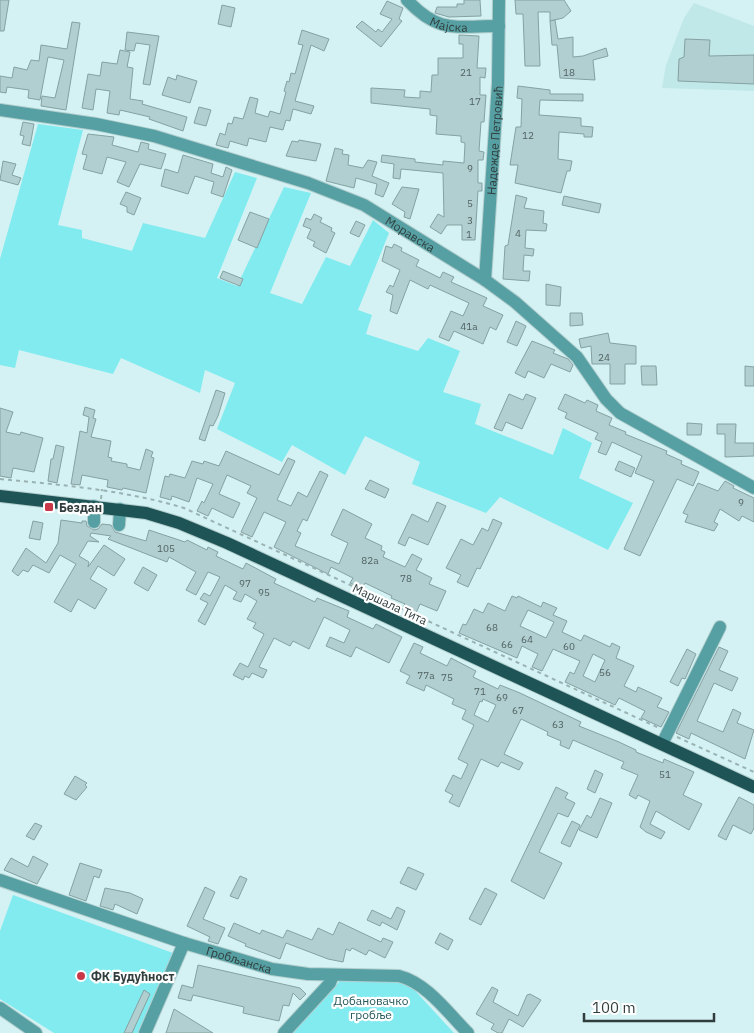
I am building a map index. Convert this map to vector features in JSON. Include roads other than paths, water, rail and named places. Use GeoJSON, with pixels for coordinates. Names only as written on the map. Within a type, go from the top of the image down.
{"type":"FeatureCollection","features":[{"type":"Feature","properties":{"kind":"main road","name":"Маршала Тита"},"geometry":{"type":"LineString","coordinates":[[0,496],[120,509],[179,523],[227,543],[754,787]]}},
{"type":"Feature","properties":{"kind":"street","name":"Мајска"},"geometry":{"type":"LineString","coordinates":[[407,0],[426,18],[441,25],[498,26]]}},
{"type":"Feature","properties":{"kind":"street","name":"Надежде Петровић"},"geometry":{"type":"LineString","coordinates":[[485,280],[498,83],[499,0]]}},
{"type":"Feature","properties":{"kind":"street","name":"Моравска"},"geometry":{"type":"LineString","coordinates":[[0,110],[96,124],[154,136],[308,183],[364,205],[485,280],[515,302],[577,357],[606,399],[620,413],[754,488]]}},
{"type":"Feature","properties":{"kind":"street"},"geometry":{"type":"LineString","coordinates":[[94,506],[94,522]]}},
{"type":"Feature","properties":{"kind":"street"},"geometry":{"type":"LineString","coordinates":[[119,525],[120,509]]}},
{"type":"Feature","properties":{"kind":"street"},"geometry":{"type":"LineString","coordinates":[[662,744],[720,627]]}},
{"type":"Feature","properties":{"kind":"street","name":"Гробљанска"},"geometry":{"type":"LineString","coordinates":[[0,880],[184,943],[278,970],[334,975],[399,976],[414,980],[468,1033]]}},
{"type":"Feature","properties":{"kind":"street"},"geometry":{"type":"LineString","coordinates":[[145,1033],[184,943]]}},
{"type":"Feature","properties":{"kind":"street"},"geometry":{"type":"LineString","coordinates":[[284,1033],[330,983],[334,975]]}},
{"type":"Feature","properties":{"kind":"street"},"geometry":{"type":"LineString","coordinates":[[0,1008],[36,1033]]}},
{"type":"Feature","properties":{"kind":"place","name":"Бездан"},"geometry":{"type":"Point","coordinates":[49,507]}},
{"type":"Feature","properties":{"kind":"place","name":"ФК Будућност"},"geometry":{"type":"Point","coordinates":[81,976]}},
{"type":"Feature","properties":{"kind":"park label","name":"Добановачко гробље"},"geometry":{"type":"Point","coordinates":[371,1007]}}]}
